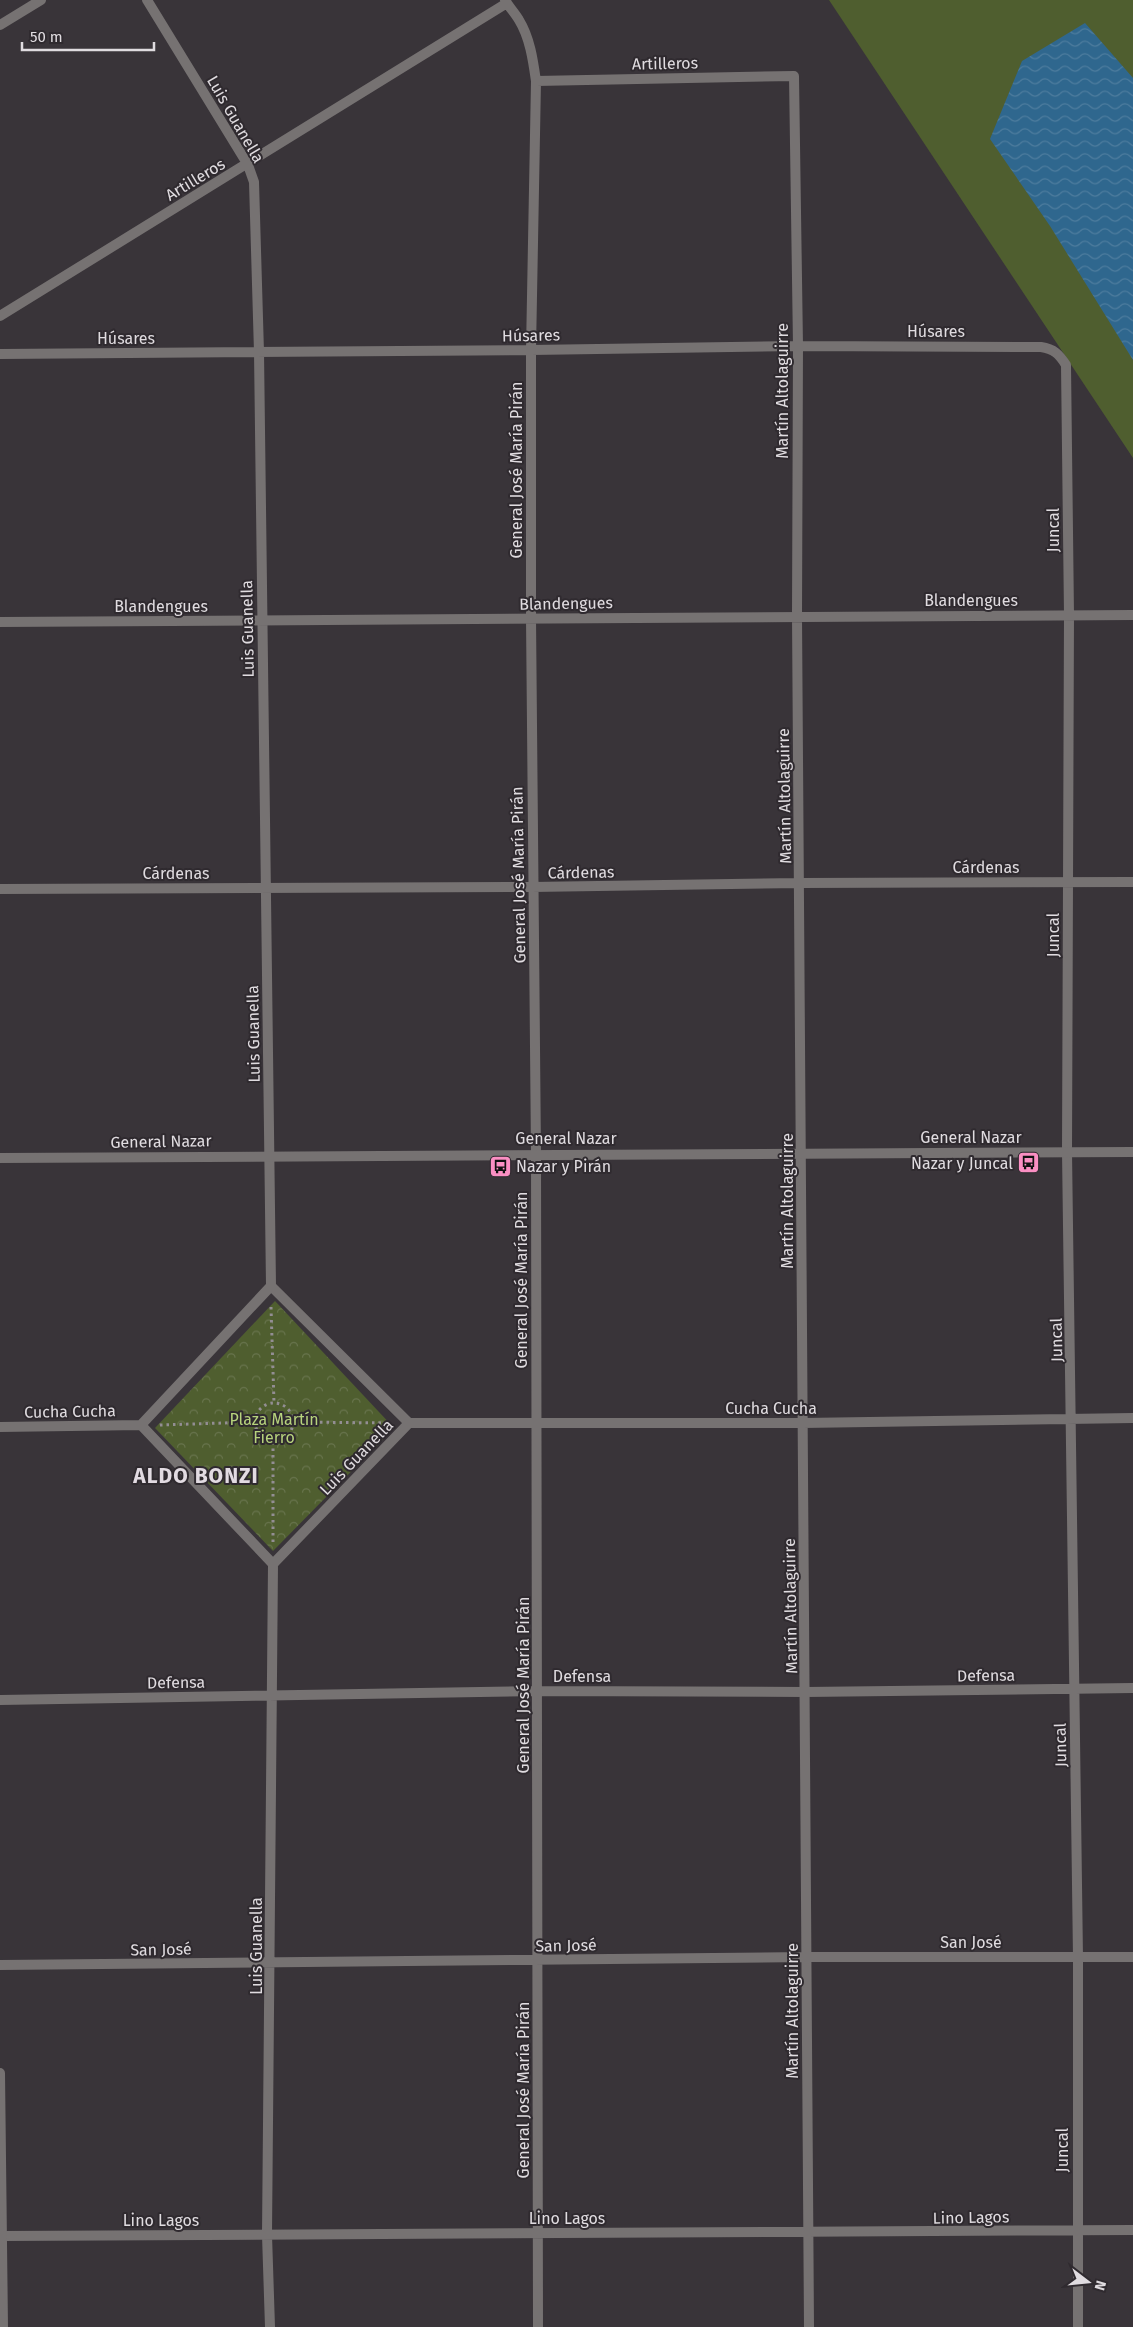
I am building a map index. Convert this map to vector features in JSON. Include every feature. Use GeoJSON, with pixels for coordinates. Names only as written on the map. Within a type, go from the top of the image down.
{"type":"FeatureCollection","features":[{"type":"Feature","properties":{"kind":"street"},"geometry":{"type":"LineString","coordinates":[[0,25],[41,0]]}},
{"type":"Feature","properties":{"kind":"street","name":"Luis Guanella"},"geometry":{"type":"LineString","coordinates":[[147,0],[248,165],[254,182],[259,352],[270,1156],[270,1286],[409,1423],[273,1564],[271,1963],[267,2235],[270,2327]]}},
{"type":"Feature","properties":{"kind":"street","name":"Artilleros"},"geometry":{"type":"LineString","coordinates":[[0,316],[248,165],[506,2]]}},
{"type":"Feature","properties":{"kind":"street","name":"General José María Pirán"},"geometry":{"type":"LineString","coordinates":[[506,2],[520,20],[527,38],[533,58],[536,81],[531,350],[531,618],[532,888],[536,1154],[538,2327]]}},
{"type":"Feature","properties":{"kind":"street","name":"Artilleros"},"geometry":{"type":"LineString","coordinates":[[536,81],[794,76]]}},
{"type":"Feature","properties":{"kind":"street","name":"Martín Altolaguirre"},"geometry":{"type":"LineString","coordinates":[[794,76],[798,346],[797,616],[810,2327]]}},
{"type":"Feature","properties":{"kind":"street","name":"Húsares"},"geometry":{"type":"LineString","coordinates":[[0,354],[798,346],[1041,347],[1051,349],[1060,355]]}},
{"type":"Feature","properties":{"kind":"street","name":"Juncal"},"geometry":{"type":"LineString","coordinates":[[1060,355],[1066,365],[1068,380],[1067,1152],[1078,1956],[1076,2231],[1078,2327]]}},
{"type":"Feature","properties":{"kind":"street","name":"Blandengues"},"geometry":{"type":"LineString","coordinates":[[0,622],[1133,615]]}},
{"type":"Feature","properties":{"kind":"street","name":"Cárdenas"},"geometry":{"type":"LineString","coordinates":[[0,889],[532,888],[800,883],[1133,882]]}},
{"type":"Feature","properties":{"kind":"street","name":"General Nazar"},"geometry":{"type":"LineString","coordinates":[[0,1158],[801,1152],[1133,1152]]}},
{"type":"Feature","properties":{"kind":"street"},"geometry":{"type":"LineString","coordinates":[[270,1286],[141,1425],[273,1564]]}},
{"type":"Feature","properties":{"kind":"street","name":"Cucha Cucha"},"geometry":{"type":"LineString","coordinates":[[409,1423],[803,1423],[1133,1418]]}},
{"type":"Feature","properties":{"kind":"street","name":"Cucha Cucha"},"geometry":{"type":"LineString","coordinates":[[0,1427],[141,1425]]}},
{"type":"Feature","properties":{"kind":"street","name":"Defensa"},"geometry":{"type":"LineString","coordinates":[[0,1700],[538,1691],[806,1692],[1133,1688]]}},
{"type":"Feature","properties":{"kind":"street","name":"San José"},"geometry":{"type":"LineString","coordinates":[[0,1966],[807,1957],[1133,1956]]}},
{"type":"Feature","properties":{"kind":"street"},"geometry":{"type":"LineString","coordinates":[[0,2073],[2,2327]]}},
{"type":"Feature","properties":{"kind":"street","name":"Lino Lagos"},"geometry":{"type":"LineString","coordinates":[[1,2236],[538,2233],[809,2234],[1133,2230]]}},
{"type":"Feature","properties":{"kind":"path"},"geometry":{"type":"LineString","coordinates":[[270,1286],[274,1403]]}},
{"type":"Feature","properties":{"kind":"path"},"geometry":{"type":"LineString","coordinates":[[274,1403],[288,1408],[294,1422],[287,1436],[273,1442],[261,1437],[255,1427],[255,1422],[261,1408],[274,1403]]}},
{"type":"Feature","properties":{"kind":"path"},"geometry":{"type":"LineString","coordinates":[[141,1425],[255,1422]]}},
{"type":"Feature","properties":{"kind":"path"},"geometry":{"type":"LineString","coordinates":[[294,1422],[409,1423]]}},
{"type":"Feature","properties":{"kind":"path"},"geometry":{"type":"LineString","coordinates":[[273,1442],[273,1564]]}},
{"type":"Feature","properties":{"kind":"green space"},"geometry":{"type":"Polygon","coordinates":[[[829,0],[1133,0],[1133,458],[829,0]]]}},
{"type":"Feature","properties":{"kind":"green space","name":"Plaza Martín Fierro"},"geometry":{"type":"Polygon","coordinates":[[[275,1301],[394,1428],[273,1551],[155,1428],[275,1301]]]}},
{"type":"Feature","properties":{"kind":"water"},"geometry":{"type":"Polygon","coordinates":[[[1085,23],[1133,78],[1133,360],[1050,226],[990,139],[1022,61],[1085,23]]]}},
{"type":"Feature","properties":{"kind":"place","name":"Nazar y Juncal"},"geometry":{"type":"Point","coordinates":[1029,1163]}},
{"type":"Feature","properties":{"kind":"place","name":"Nazar y Pirán"},"geometry":{"type":"Point","coordinates":[500,1166]}},
{"type":"Feature","properties":{"kind":"district","name":"ALDO BONZI"},"geometry":{"type":"Point","coordinates":[196,1476]}}]}
